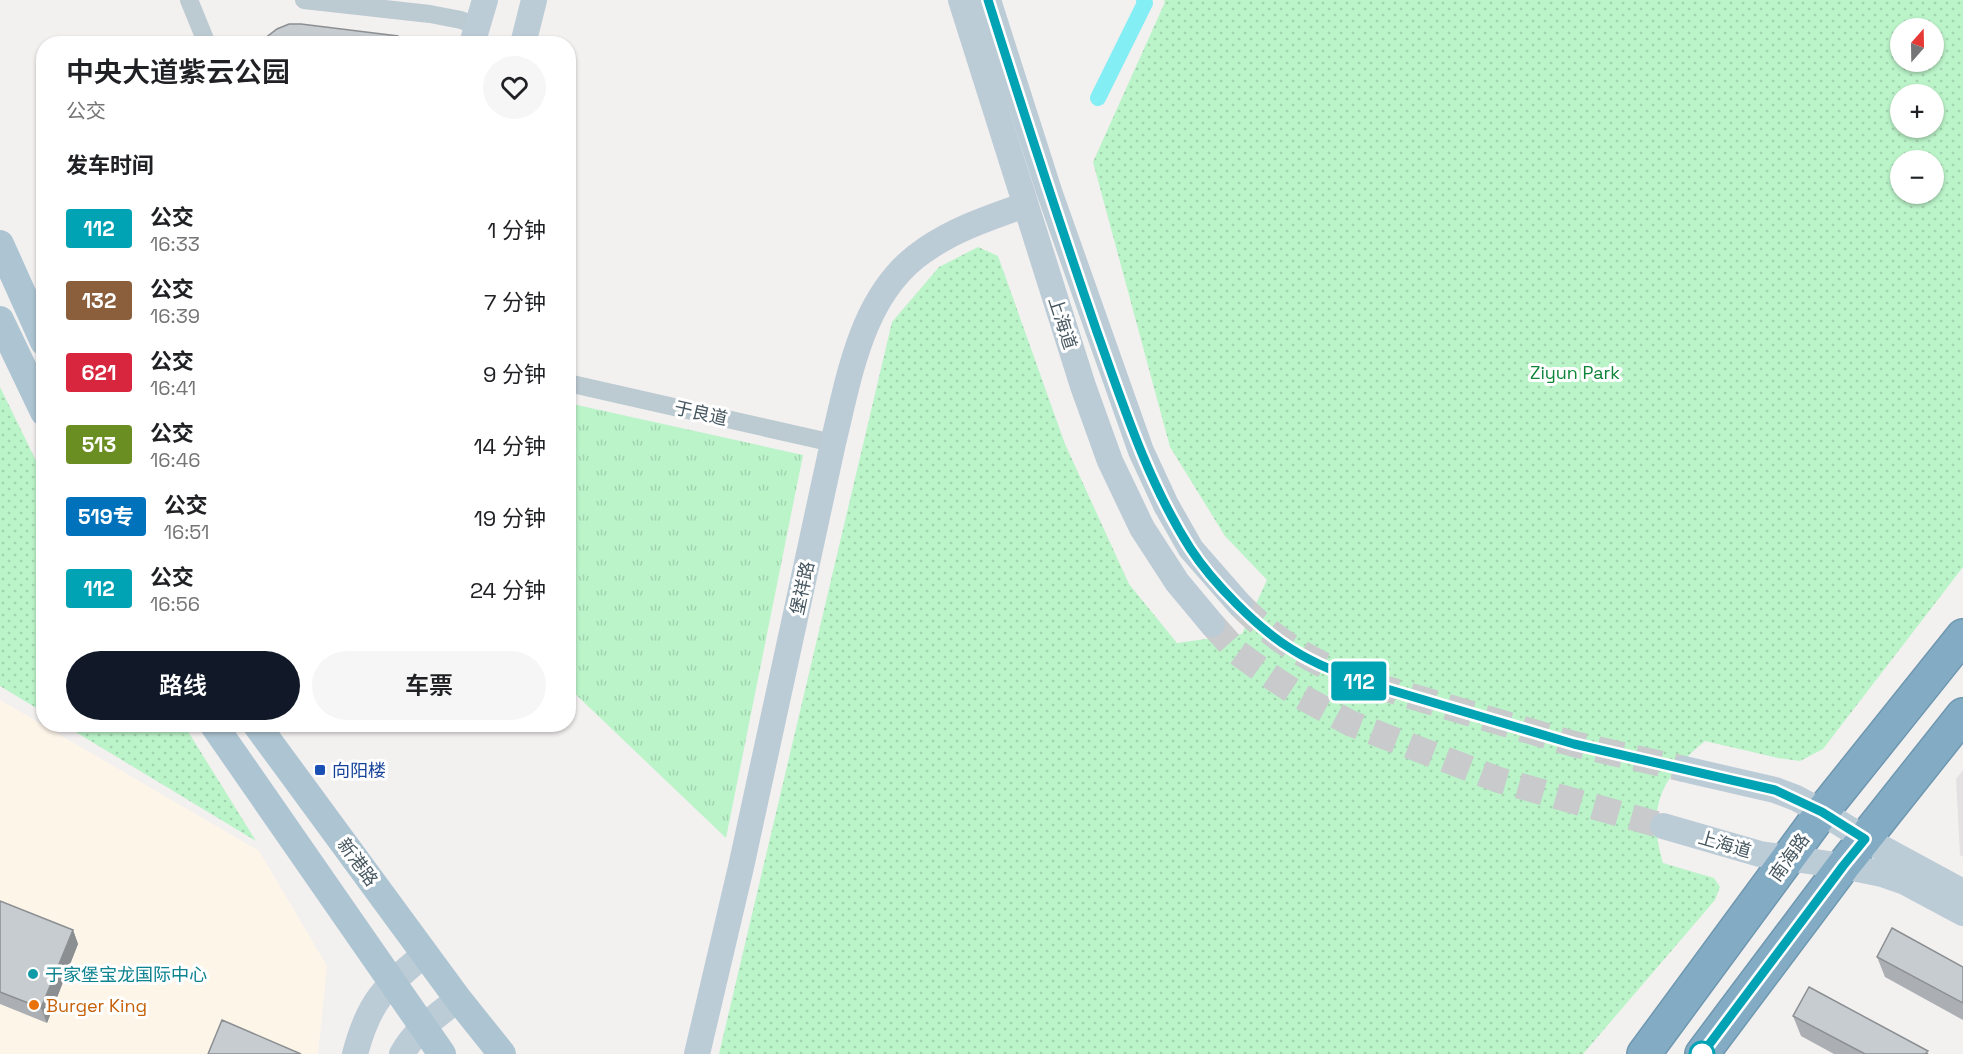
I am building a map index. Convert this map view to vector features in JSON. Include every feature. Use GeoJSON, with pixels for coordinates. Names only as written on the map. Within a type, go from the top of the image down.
{"type":"FeatureCollection","features":[{"type":"Feature","properties":{"kind":"highway","name":"南海路"},"geometry":{"type":"LineString","coordinates":[[1644,1054],[1822,812],[1963,636]]}},
{"type":"Feature","properties":{"kind":"highway"},"geometry":{"type":"LineString","coordinates":[[1702,1054],[1843,866],[1963,715]]}},
{"type":"Feature","properties":{"kind":"main road"},"geometry":{"type":"LineString","coordinates":[[0,244],[36,324]]}},
{"type":"Feature","properties":{"kind":"main road"},"geometry":{"type":"LineString","coordinates":[[0,320],[36,395]]}},
{"type":"Feature","properties":{"kind":"main road"},"geometry":{"type":"LineString","coordinates":[[219,732],[442,1054]]}},
{"type":"Feature","properties":{"kind":"main road","name":"新港路"},"geometry":{"type":"LineString","coordinates":[[262,732],[458,999],[502,1054]]}},
{"type":"Feature","properties":{"kind":"street"},"geometry":{"type":"LineString","coordinates":[[189,0],[204,36]]}},
{"type":"Feature","properties":{"kind":"street"},"geometry":{"type":"LineString","coordinates":[[304,0],[430,14],[460,20],[474,35],[485,0]]}},
{"type":"Feature","properties":{"kind":"street"},"geometry":{"type":"LineString","coordinates":[[525,36],[534,0]]}},
{"type":"Feature","properties":{"kind":"street","name":"上海道"},"geometry":{"type":"LineString","coordinates":[[961,0],[1083,386],[1123,491],[1142,528],[1168,568],[1212,624]]}},
{"type":"Feature","properties":{"kind":"street","name":"上海道"},"geometry":{"type":"LineString","coordinates":[[988,0],[1048,191],[1141,451],[1166,505],[1191,549],[1240,605]]}},
{"type":"Feature","properties":{"kind":"street","name":"堡祥路"},"geometry":{"type":"LineString","coordinates":[[697,1054],[744,855],[833,443],[847,386],[870,313],[887,285],[924,250],[947,236],[1025,205]]}},
{"type":"Feature","properties":{"kind":"street","name":"于良道"},"geometry":{"type":"LineString","coordinates":[[576,385],[833,443]]}},
{"type":"Feature","properties":{"kind":"street"},"geometry":{"type":"LineString","coordinates":[[1684,769],[1775,790],[1822,812],[1865,839],[1963,892]]}},
{"type":"Feature","properties":{"kind":"street","name":"上海道"},"geometry":{"type":"LineString","coordinates":[[1663,826],[1740,849],[1882,874],[1905,882],[1963,913]]}},
{"type":"Feature","properties":{"kind":"street"},"geometry":{"type":"LineString","coordinates":[[355,1054],[372,1008],[391,982],[425,954]]}},
{"type":"Feature","properties":{"kind":"street"},"geometry":{"type":"LineString","coordinates":[[402,1054],[410,1040],[422,1027],[458,999]]}},
{"type":"Feature","properties":{"kind":"shaded area"},"geometry":{"type":"Polygon","coordinates":[[[0,700],[36,721],[36,732],[55,732],[259,851],[327,966],[318,1054],[0,1054],[0,700]]]}},
{"type":"Feature","properties":{"kind":"shaded area"},"geometry":{"type":"Polygon","coordinates":[[[1963,770],[1963,857],[1960,855],[1956,779],[1963,770]]]}},
{"type":"Feature","properties":{"kind":"green space","name":"Ziyun Park"},"geometry":{"type":"Polygon","coordinates":[[[1164,0],[1963,0],[1963,567],[1823,749],[1800,761],[1705,741],[1678,767],[1668,780],[1657,809],[1658,843],[1663,863],[1714,878],[1720,887],[1715,900],[1583,1054],[719,1054],[892,322],[939,267],[978,247],[998,256],[1065,444],[1129,584],[1177,643],[1242,634],[1267,580],[1225,536],[1170,447],[1093,162],[1164,0]]]}},
{"type":"Feature","properties":{"kind":"green space"},"geometry":{"type":"Polygon","coordinates":[[[0,387],[36,461],[36,708],[0,686],[0,387]]]}},
{"type":"Feature","properties":{"kind":"green space"},"geometry":{"type":"Polygon","coordinates":[[[576,405],[803,455],[726,838],[576,695],[576,405]]]}},
{"type":"Feature","properties":{"kind":"green space"},"geometry":{"type":"Polygon","coordinates":[[[76,732],[188,732],[256,841],[76,732]]]}},
{"type":"Feature","properties":{"kind":"building"},"geometry":{"type":"Polygon","coordinates":[[[289,24],[301,24],[398,36],[268,36],[289,24]]]}},
{"type":"Feature","properties":{"kind":"building","name":"于家堡宝龙国际中心"},"geometry":{"type":"Polygon","coordinates":[[[0,901],[73,930],[41,1008],[0,992],[0,901]]]}},
{"type":"Feature","properties":{"kind":"building"},"geometry":{"type":"Polygon","coordinates":[[[1892,928],[1963,967],[1963,1003],[1877,957],[1892,928]]]}},
{"type":"Feature","properties":{"kind":"building"},"geometry":{"type":"Polygon","coordinates":[[[1809,987],[1928,1051],[1926,1053],[1928,1054],[1865,1054],[1793,1016],[1809,987]]]}},
{"type":"Feature","properties":{"kind":"building"},"geometry":{"type":"Polygon","coordinates":[[[222,1020],[301,1054],[208,1054],[222,1020]]]}},
{"type":"Feature","properties":{"kind":"waterway"},"geometry":{"type":"LineString","coordinates":[[1098,98],[1145,3],[1144,0]]}},
{"type":"Feature","properties":{"kind":"tunnel"},"geometry":{"type":"LineString","coordinates":[[1240,605],[1268,631],[1297,651],[1363,682],[1574,744],[1684,769]]}},
{"type":"Feature","properties":{"kind":"tunnel"},"geometry":{"type":"LineString","coordinates":[[1212,624],[1238,653],[1264,672],[1302,697],[1350,723],[1499,780],[1663,826]]}},
{"type":"Feature","properties":{"kind":"bus line","name":"112"},"geometry":{"type":"LineString","coordinates":[[988,0],[1048,191],[1114,380],[1153,479],[1191,549],[1221,586],[1258,623],[1293,650],[1333,671],[1363,682],[1574,744],[1775,790],[1822,812],[1865,839],[1702,1054]]}},
{"type":"Feature","properties":{"kind":"place","name":"向阳楼"},"geometry":{"type":"Point","coordinates":[320,770]}},
{"type":"Feature","properties":{"kind":"place","name":"于家堡宝龙国际中心"},"geometry":{"type":"Point","coordinates":[33,974]}},
{"type":"Feature","properties":{"kind":"place","name":"Burger King"},"geometry":{"type":"Point","coordinates":[34,1005]}}]}
